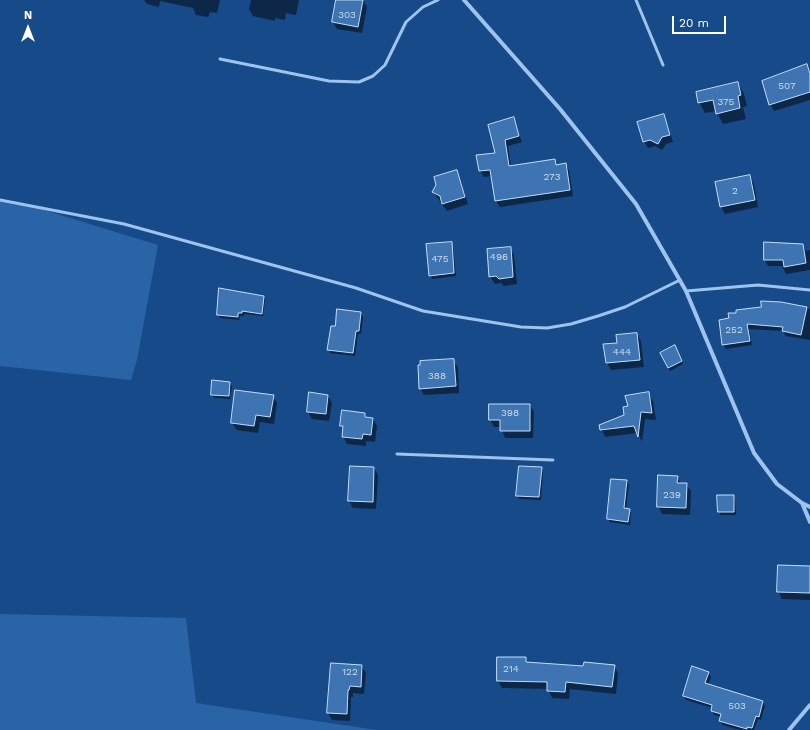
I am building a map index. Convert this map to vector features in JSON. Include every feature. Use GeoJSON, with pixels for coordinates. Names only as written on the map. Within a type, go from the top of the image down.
{"type":"FeatureCollection","features":[{"type":"Feature","properties":{"kind":"street"},"geometry":{"type":"LineString","coordinates":[[464,0],[560,109],[636,204],[686,291],[754,453],[777,484],[802,503],[810,507]]}},
{"type":"Feature","properties":{"kind":"street"},"geometry":{"type":"LineString","coordinates":[[802,503],[810,522]]}},
{"type":"Feature","properties":{"kind":"street"},"geometry":{"type":"LineString","coordinates":[[790,730],[810,706]]}},
{"type":"Feature","properties":{"kind":"lane"},"geometry":{"type":"LineString","coordinates":[[220,59],[329,81],[359,82],[373,76],[385,64],[406,22],[423,7],[438,0]]}},
{"type":"Feature","properties":{"kind":"lane"},"geometry":{"type":"LineString","coordinates":[[636,0],[663,65]]}},
{"type":"Feature","properties":{"kind":"lane"},"geometry":{"type":"LineString","coordinates":[[0,200],[131,226],[356,288],[423,311],[521,327],[547,328],[591,318],[625,307],[680,280]]}},
{"type":"Feature","properties":{"kind":"lane"},"geometry":{"type":"LineString","coordinates":[[686,291],[758,285],[810,290]]}},
{"type":"Feature","properties":{"kind":"lane"},"geometry":{"type":"LineString","coordinates":[[397,454],[553,460]]}},
{"type":"Feature","properties":{"kind":"shaded area"},"geometry":{"type":"Polygon","coordinates":[[[0,201],[21,203],[158,245],[137,360],[131,380],[0,366],[0,201]]]}},
{"type":"Feature","properties":{"kind":"shaded area"},"geometry":{"type":"Polygon","coordinates":[[[0,614],[186,618],[196,703],[377,730],[0,730],[0,614]]]}},
{"type":"Feature","properties":{"kind":"building"},"geometry":{"type":"Polygon","coordinates":[[[336,0],[363,0],[358,27],[332,22],[336,0]]]}},
{"type":"Feature","properties":{"kind":"building"},"geometry":{"type":"Polygon","coordinates":[[[807,64],[810,74],[810,92],[769,105],[762,81],[807,64]]]}},
{"type":"Feature","properties":{"kind":"building"},"geometry":{"type":"Polygon","coordinates":[[[738,82],[741,95],[738,96],[740,108],[716,114],[713,100],[698,103],[696,92],[738,82]]]}},
{"type":"Feature","properties":{"kind":"building"},"geometry":{"type":"Polygon","coordinates":[[[664,114],[670,135],[662,137],[658,144],[650,140],[643,142],[637,122],[664,114]]]}},
{"type":"Feature","properties":{"kind":"building"},"geometry":{"type":"Polygon","coordinates":[[[514,117],[519,136],[505,140],[509,166],[555,159],[556,165],[566,163],[570,190],[495,201],[490,170],[479,171],[476,155],[495,153],[488,125],[514,117]]]}},
{"type":"Feature","properties":{"kind":"building"},"geometry":{"type":"Polygon","coordinates":[[[457,170],[465,197],[442,204],[440,196],[432,192],[436,185],[434,177],[457,170]]]}},
{"type":"Feature","properties":{"kind":"building"},"geometry":{"type":"Polygon","coordinates":[[[750,175],[755,200],[720,207],[715,182],[750,175]]]}},
{"type":"Feature","properties":{"kind":"building"},"geometry":{"type":"Polygon","coordinates":[[[452,242],[454,273],[429,276],[426,244],[452,242]]]}},
{"type":"Feature","properties":{"kind":"building"},"geometry":{"type":"Polygon","coordinates":[[[764,242],[803,244],[806,263],[784,267],[783,260],[764,260],[764,242]]]}},
{"type":"Feature","properties":{"kind":"building"},"geometry":{"type":"Polygon","coordinates":[[[511,247],[513,277],[499,279],[496,276],[489,277],[487,249],[511,247]]]}},
{"type":"Feature","properties":{"kind":"building"},"geometry":{"type":"Polygon","coordinates":[[[219,288],[264,296],[262,314],[242,311],[242,313],[238,313],[238,317],[217,315],[219,288]]]}},
{"type":"Feature","properties":{"kind":"building"},"geometry":{"type":"Polygon","coordinates":[[[761,301],[781,302],[807,307],[801,335],[782,331],[783,327],[747,324],[750,341],[722,345],[719,320],[729,318],[728,313],[736,313],[736,310],[761,307],[761,301]]]}},
{"type":"Feature","properties":{"kind":"building"},"geometry":{"type":"Polygon","coordinates":[[[337,309],[361,312],[359,331],[356,331],[353,353],[327,350],[331,326],[335,326],[337,309]]]}},
{"type":"Feature","properties":{"kind":"building"},"geometry":{"type":"Polygon","coordinates":[[[637,333],[640,360],[606,363],[603,344],[617,343],[616,335],[637,333]]]}},
{"type":"Feature","properties":{"kind":"building"},"geometry":{"type":"Polygon","coordinates":[[[675,345],[682,361],[668,368],[660,353],[675,345]]]}},
{"type":"Feature","properties":{"kind":"building"},"geometry":{"type":"Polygon","coordinates":[[[454,359],[456,386],[419,389],[418,365],[420,365],[420,361],[454,359]]]}},
{"type":"Feature","properties":{"kind":"building"},"geometry":{"type":"Polygon","coordinates":[[[212,380],[230,382],[229,396],[211,395],[212,380]]]}},
{"type":"Feature","properties":{"kind":"building"},"geometry":{"type":"Polygon","coordinates":[[[235,390],[274,395],[270,417],[256,415],[254,426],[231,423],[235,390]]]}},
{"type":"Feature","properties":{"kind":"building"},"geometry":{"type":"Polygon","coordinates":[[[309,392],[328,395],[326,414],[307,412],[309,392]]]}},
{"type":"Feature","properties":{"kind":"building"},"geometry":{"type":"Polygon","coordinates":[[[649,392],[652,413],[641,412],[638,437],[634,426],[600,430],[599,425],[624,415],[623,407],[628,406],[625,396],[649,392]]]}},
{"type":"Feature","properties":{"kind":"building"},"geometry":{"type":"Polygon","coordinates":[[[489,404],[530,404],[530,431],[500,431],[500,420],[489,420],[489,404]]]}},
{"type":"Feature","properties":{"kind":"building"},"geometry":{"type":"Polygon","coordinates":[[[342,410],[365,413],[365,417],[373,418],[371,435],[363,434],[362,439],[342,437],[343,426],[340,426],[342,410]]]}},
{"type":"Feature","properties":{"kind":"building"},"geometry":{"type":"Polygon","coordinates":[[[350,466],[374,467],[373,502],[348,501],[350,466]]]}},
{"type":"Feature","properties":{"kind":"building"},"geometry":{"type":"Polygon","coordinates":[[[519,466],[542,467],[539,497],[516,496],[519,466]]]}},
{"type":"Feature","properties":{"kind":"building"},"geometry":{"type":"Polygon","coordinates":[[[658,475],[678,476],[677,483],[687,483],[686,508],[657,507],[658,475]]]}},
{"type":"Feature","properties":{"kind":"building"},"geometry":{"type":"Polygon","coordinates":[[[611,479],[627,480],[624,508],[630,509],[628,522],[607,519],[611,479]]]}},
{"type":"Feature","properties":{"kind":"building"},"geometry":{"type":"Polygon","coordinates":[[[717,495],[734,495],[734,512],[718,512],[717,495]]]}},
{"type":"Feature","properties":{"kind":"building"},"geometry":{"type":"Polygon","coordinates":[[[778,565],[810,566],[810,593],[777,592],[778,565]]]}},
{"type":"Feature","properties":{"kind":"building"},"geometry":{"type":"Polygon","coordinates":[[[497,657],[526,657],[526,662],[583,666],[584,662],[615,665],[612,687],[566,682],[565,692],[547,691],[547,682],[497,681],[497,657]]]}},
{"type":"Feature","properties":{"kind":"building"},"geometry":{"type":"Polygon","coordinates":[[[331,663],[362,665],[361,687],[350,686],[348,690],[347,714],[327,713],[331,663]]]}},
{"type":"Feature","properties":{"kind":"building"},"geometry":{"type":"Polygon","coordinates":[[[692,666],[709,672],[705,683],[763,701],[759,717],[756,716],[752,728],[747,727],[747,729],[719,721],[721,714],[711,711],[712,705],[683,696],[692,666]]]}}]}
